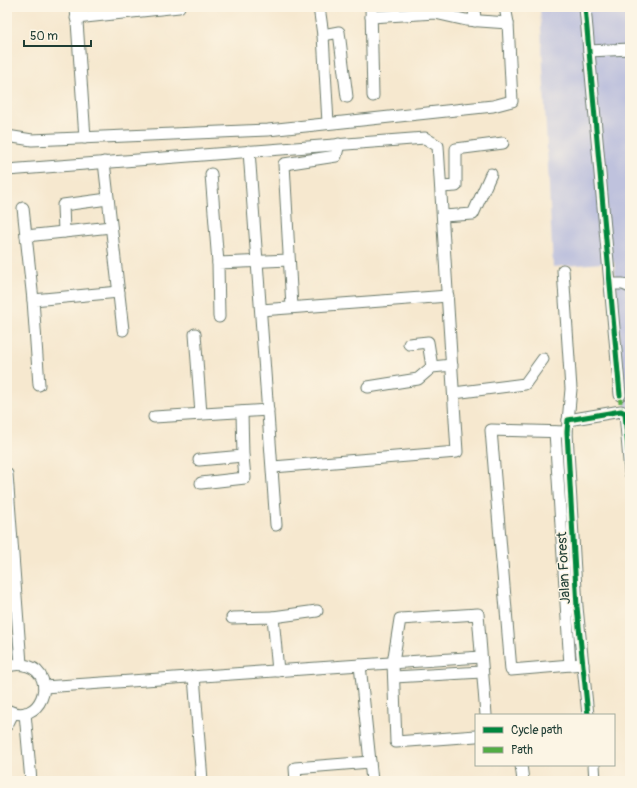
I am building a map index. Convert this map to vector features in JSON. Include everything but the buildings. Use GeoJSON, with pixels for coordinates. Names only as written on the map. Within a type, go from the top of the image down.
{"type":"FeatureCollection","features":[{"type":"Feature","properties":{"kind":"street"},"geometry":{"type":"LineString","coordinates":[[85,138],[76,12],[179,7]]}},
{"type":"Feature","properties":{"kind":"street"},"geometry":{"type":"LineString","coordinates":[[319,7],[323,35],[328,123]]}},
{"type":"Feature","properties":{"kind":"street"},"geometry":{"type":"LineString","coordinates":[[474,7],[475,21]]}},
{"type":"Feature","properties":{"kind":"street"},"geometry":{"type":"LineString","coordinates":[[7,136],[32,140],[268,130],[493,106],[512,101],[508,23],[505,7]]}},
{"type":"Feature","properties":{"kind":"street"},"geometry":{"type":"LineString","coordinates":[[585,7],[620,395]]}},
{"type":"Feature","properties":{"kind":"street"},"geometry":{"type":"LineString","coordinates":[[373,96],[371,12],[424,10],[475,21],[508,23]]}},
{"type":"Feature","properties":{"kind":"street"},"geometry":{"type":"LineString","coordinates":[[323,35],[339,32],[347,98]]}},
{"type":"Feature","properties":{"kind":"street"},"geometry":{"type":"LineString","coordinates":[[589,51],[630,49]]}},
{"type":"Feature","properties":{"kind":"street"},"geometry":{"type":"LineString","coordinates":[[7,170],[425,138],[438,146],[457,452],[273,467]]}},
{"type":"Feature","properties":{"kind":"street"},"geometry":{"type":"LineString","coordinates":[[441,187],[456,186],[456,149],[503,143]]}},
{"type":"Feature","properties":{"kind":"street"},"geometry":{"type":"LineString","coordinates":[[292,307],[284,164],[336,156],[339,144]]}},
{"type":"Feature","properties":{"kind":"street"},"geometry":{"type":"LineString","coordinates":[[249,151],[276,525]]}},
{"type":"Feature","properties":{"kind":"street"},"geometry":{"type":"LineString","coordinates":[[104,162],[123,330]]}},
{"type":"Feature","properties":{"kind":"street"},"geometry":{"type":"LineString","coordinates":[[211,174],[218,263],[219,317]]}},
{"type":"Feature","properties":{"kind":"street"},"geometry":{"type":"LineString","coordinates":[[443,216],[473,214],[491,174]]}},
{"type":"Feature","properties":{"kind":"street"},"geometry":{"type":"LineString","coordinates":[[64,232],[63,205],[108,198]]}},
{"type":"Feature","properties":{"kind":"street"},"geometry":{"type":"LineString","coordinates":[[23,208],[33,300],[39,385]]}},
{"type":"Feature","properties":{"kind":"street"},"geometry":{"type":"LineString","coordinates":[[26,236],[111,227]]}},
{"type":"Feature","properties":{"kind":"street"},"geometry":{"type":"LineString","coordinates":[[218,263],[289,260]]}},
{"type":"Feature","properties":{"kind":"street","name":"Jalan Forest"},"geometry":{"type":"LineString","coordinates":[[563,270],[571,389],[567,432],[577,607],[588,714]]}},
{"type":"Feature","properties":{"kind":"street"},"geometry":{"type":"LineString","coordinates":[[610,284],[623,284],[630,287]]}},
{"type":"Feature","properties":{"kind":"street"},"geometry":{"type":"LineString","coordinates":[[33,300],[119,292]]}},
{"type":"Feature","properties":{"kind":"street"},"geometry":{"type":"LineString","coordinates":[[261,310],[448,296]]}},
{"type":"Feature","properties":{"kind":"street"},"geometry":{"type":"LineString","coordinates":[[195,334],[201,414]]}},
{"type":"Feature","properties":{"kind":"street"},"geometry":{"type":"LineString","coordinates":[[409,344],[428,342],[432,367]]}},
{"type":"Feature","properties":{"kind":"street"},"geometry":{"type":"LineString","coordinates":[[454,393],[525,384],[543,359]]}},
{"type":"Feature","properties":{"kind":"street"},"geometry":{"type":"LineString","coordinates":[[368,387],[418,379],[432,367],[452,365]]}},
{"type":"Feature","properties":{"kind":"street"},"geometry":{"type":"LineString","coordinates":[[154,417],[268,410]]}},
{"type":"Feature","properties":{"kind":"street"},"geometry":{"type":"LineString","coordinates":[[568,420],[621,411],[625,413],[630,473]]}},
{"type":"Feature","properties":{"kind":"street"},"geometry":{"type":"LineString","coordinates":[[201,483],[246,478],[243,456],[242,412]]}},
{"type":"Feature","properties":{"kind":"street"},"geometry":{"type":"LineString","coordinates":[[567,432],[491,430],[511,670],[583,664]]}},
{"type":"Feature","properties":{"kind":"street"},"geometry":{"type":"LineString","coordinates":[[555,432],[570,665]]}},
{"type":"Feature","properties":{"kind":"street"},"geometry":{"type":"LineString","coordinates":[[199,460],[243,456]]}},
{"type":"Feature","properties":{"kind":"street"},"geometry":{"type":"LineString","coordinates":[[7,474],[21,664]]}},
{"type":"Feature","properties":{"kind":"street"},"geometry":{"type":"LineString","coordinates":[[232,618],[273,617],[317,611]]}},
{"type":"Feature","properties":{"kind":"street"},"geometry":{"type":"LineString","coordinates":[[475,736],[396,742],[393,663],[400,619],[478,614],[480,657],[486,714]]}},
{"type":"Feature","properties":{"kind":"street"},"geometry":{"type":"LineString","coordinates":[[273,617],[278,671]]}},
{"type":"Feature","properties":{"kind":"street"},"geometry":{"type":"LineString","coordinates":[[7,640],[8,667],[21,664],[32,667],[40,676],[44,687],[40,704],[33,710],[25,713],[10,712],[7,725]]}},
{"type":"Feature","properties":{"kind":"street"},"geometry":{"type":"LineString","coordinates":[[44,687],[480,657]]}},
{"type":"Feature","properties":{"kind":"street"},"geometry":{"type":"LineString","coordinates":[[360,665],[372,781]]}},
{"type":"Feature","properties":{"kind":"street"},"geometry":{"type":"LineString","coordinates":[[394,677],[482,672]]}},
{"type":"Feature","properties":{"kind":"street"},"geometry":{"type":"LineString","coordinates":[[194,676],[202,781]]}},
{"type":"Feature","properties":{"kind":"street"},"geometry":{"type":"LineString","coordinates":[[25,713],[31,781]]}},
{"type":"Feature","properties":{"kind":"street"},"geometry":{"type":"LineString","coordinates":[[296,781],[295,768],[370,762]]}},
{"type":"Feature","properties":{"kind":"street"},"geometry":{"type":"LineString","coordinates":[[521,766],[523,781]]}},
{"type":"Feature","properties":{"kind":"street"},"geometry":{"type":"LineString","coordinates":[[594,766],[595,781]]}},
{"type":"Feature","properties":{"kind":"shaded area"},"geometry":{"type":"Polygon","coordinates":[[[540,7],[630,7],[630,475],[614,262],[553,267],[540,7]]]}},
{"type":"Feature","properties":{"kind":"marked path"},"geometry":{"type":"LineString","coordinates":[[620,395],[621,411]]}},
{"type":"Feature","properties":{"kind":"cycle path"},"geometry":{"type":"LineString","coordinates":[[585,7],[620,395]]}},
{"type":"Feature","properties":{"kind":"cycle path"},"geometry":{"type":"LineString","coordinates":[[588,714],[577,607],[567,432],[568,420],[621,411],[625,413],[630,473]]}}]}
